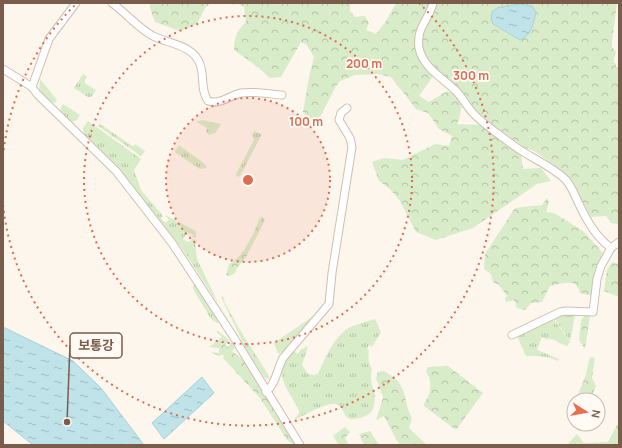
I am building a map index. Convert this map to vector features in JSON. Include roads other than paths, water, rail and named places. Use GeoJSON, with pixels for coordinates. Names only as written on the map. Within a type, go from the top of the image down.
{"type":"FeatureCollection","features":[{"type":"Feature","properties":{"kind":"street"},"geometry":{"type":"LineString","coordinates":[[32,87],[49,39],[76,3]]}},
{"type":"Feature","properties":{"kind":"street"},"geometry":{"type":"LineString","coordinates":[[112,3],[121,9],[145,31],[195,55],[201,66],[202,88],[204,96],[208,101],[216,102],[250,92],[282,95]]}},
{"type":"Feature","properties":{"kind":"street"},"geometry":{"type":"LineString","coordinates":[[433,3],[420,30],[419,40],[422,57],[435,73],[455,90],[467,107],[478,118],[520,150],[551,168],[567,181],[573,190],[587,221],[611,248]]}},
{"type":"Feature","properties":{"kind":"street"},"geometry":{"type":"LineString","coordinates":[[3,69],[32,87],[37,94],[106,161],[126,183],[180,256],[233,336],[266,392],[300,445]]}},
{"type":"Feature","properties":{"kind":"street"},"geometry":{"type":"LineString","coordinates":[[266,392],[272,387],[283,358],[329,304],[332,273],[352,147],[350,138],[339,120],[341,114],[347,108]]}},
{"type":"Feature","properties":{"kind":"street"},"geometry":{"type":"LineString","coordinates":[[512,335],[566,310],[593,312],[597,279],[601,266],[611,248],[619,242]]}},
{"type":"Feature","properties":{"kind":"water"},"geometry":{"type":"Polygon","coordinates":[[[519,4],[532,6],[536,12],[533,25],[529,32],[520,40],[493,24],[491,19],[492,12],[497,8],[519,4]]]}},
{"type":"Feature","properties":{"kind":"water"},"geometry":{"type":"Polygon","coordinates":[[[3,327],[73,361],[101,388],[144,445],[33,445],[3,421],[3,327]]]}},
{"type":"Feature","properties":{"kind":"water"},"geometry":{"type":"Polygon","coordinates":[[[202,377],[214,393],[164,439],[152,423],[202,377]]]}},
{"type":"Feature","properties":{"kind":"place","name":"보통강"},"geometry":{"type":"Point","coordinates":[67,422]}}]}
